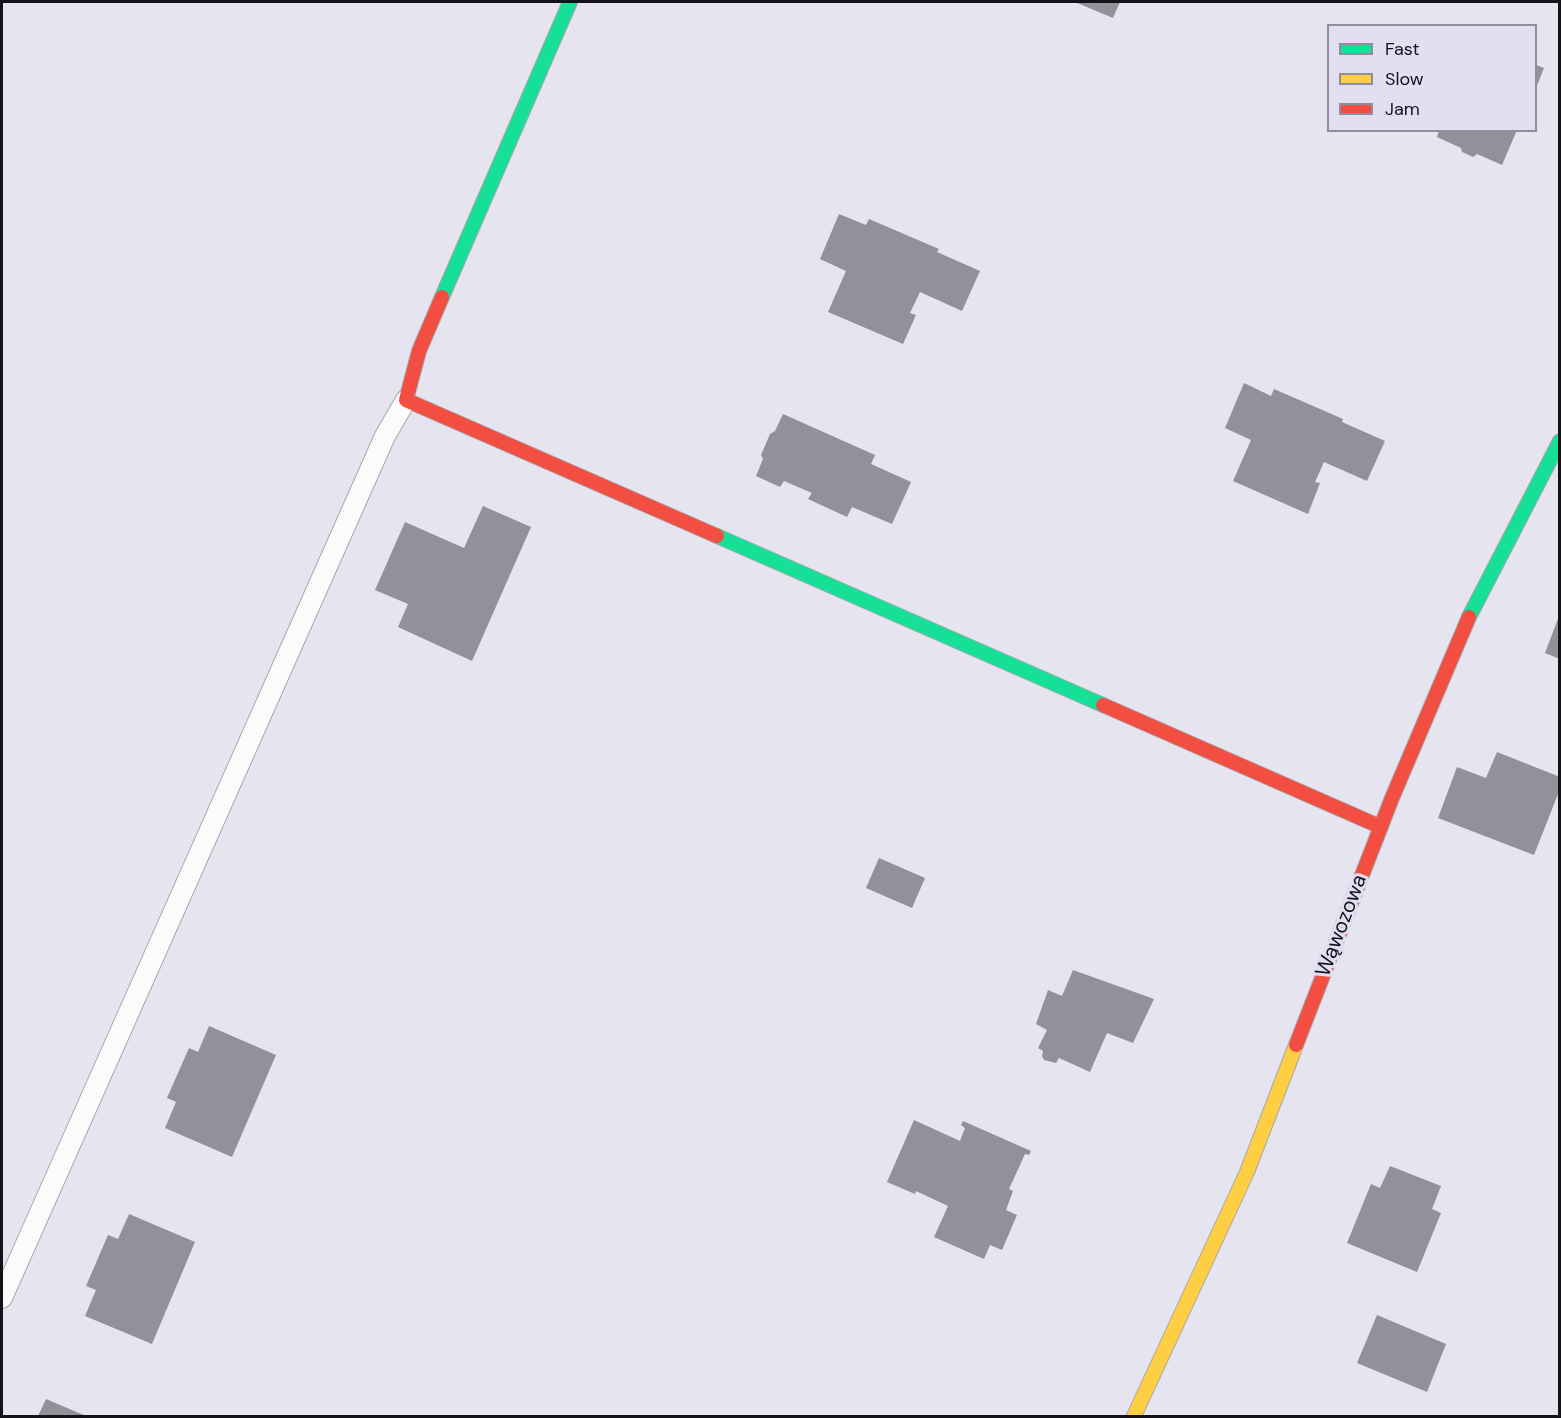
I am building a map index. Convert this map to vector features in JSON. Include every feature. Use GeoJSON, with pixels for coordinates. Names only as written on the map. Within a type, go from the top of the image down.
{"type":"FeatureCollection","features":[{"type":"Feature","properties":{"kind":"street"},"geometry":{"type":"LineString","coordinates":[[570,2],[419,351],[406,400],[1381,827]]}},
{"type":"Feature","properties":{"kind":"street","name":"Wąwozowa"},"geometry":{"type":"LineString","coordinates":[[1134,1416],[1247,1172],[1381,827],[1461,632],[1560,441]]}},
{"type":"Feature","properties":{"kind":"lane"},"geometry":{"type":"LineString","coordinates":[[2,1298],[385,436],[406,400]]}},
{"type":"Feature","properties":{"kind":"building"},"geometry":{"type":"Polygon","coordinates":[[[1075,2],[1120,2],[1113,18],[1075,2]]]}},
{"type":"Feature","properties":{"kind":"building"},"geometry":{"type":"Polygon","coordinates":[[[1537,65],[1544,68],[1537,86],[1537,65]]]}},
{"type":"Feature","properties":{"kind":"building"},"geometry":{"type":"Polygon","coordinates":[[[1438,132],[1516,132],[1502,165],[1477,154],[1473,157],[1462,152],[1461,148],[1437,137],[1438,132]]]}},
{"type":"Feature","properties":{"kind":"building"},"geometry":{"type":"Polygon","coordinates":[[[839,214],[866,225],[869,219],[939,249],[937,252],[980,271],[962,311],[920,292],[910,313],[916,315],[903,344],[828,312],[846,271],[820,259],[839,214]]]}},
{"type":"Feature","properties":{"kind":"building"},"geometry":{"type":"Polygon","coordinates":[[[1244,383],[1271,396],[1274,389],[1343,419],[1342,422],[1385,441],[1367,481],[1324,462],[1315,482],[1320,483],[1308,514],[1233,481],[1251,440],[1225,428],[1244,383]]]}},
{"type":"Feature","properties":{"kind":"building"},"geometry":{"type":"Polygon","coordinates":[[[783,414],[875,455],[871,464],[911,482],[892,524],[852,507],[847,517],[808,499],[812,493],[784,481],[780,487],[756,476],[763,459],[761,455],[770,434],[775,431],[783,414]]]}},
{"type":"Feature","properties":{"kind":"building"},"geometry":{"type":"Polygon","coordinates":[[[483,506],[531,527],[472,661],[398,627],[408,604],[375,590],[405,522],[464,548],[483,506]]]}},
{"type":"Feature","properties":{"kind":"building"},"geometry":{"type":"Polygon","coordinates":[[[1560,616],[1560,659],[1545,653],[1560,616]]]}},
{"type":"Feature","properties":{"kind":"building"},"geometry":{"type":"Polygon","coordinates":[[[1497,752],[1560,777],[1560,789],[1534,855],[1438,818],[1457,767],[1486,778],[1497,752]]]}},
{"type":"Feature","properties":{"kind":"building"},"geometry":{"type":"Polygon","coordinates":[[[879,858],[925,878],[912,908],[866,888],[879,858]]]}},
{"type":"Feature","properties":{"kind":"building"},"geometry":{"type":"Polygon","coordinates":[[[1073,970],[1154,999],[1133,1043],[1107,1033],[1090,1072],[1059,1058],[1056,1063],[1044,1060],[1043,1051],[1038,1048],[1047,1030],[1036,1024],[1048,990],[1062,996],[1073,970]]]}},
{"type":"Feature","properties":{"kind":"building"},"geometry":{"type":"Polygon","coordinates":[[[209,1026],[276,1055],[232,1157],[165,1128],[176,1102],[167,1098],[189,1048],[198,1052],[209,1026]]]}},
{"type":"Feature","properties":{"kind":"building"},"geometry":{"type":"Polygon","coordinates":[[[914,1120],[960,1141],[965,1128],[961,1125],[963,1121],[1031,1151],[1029,1155],[1025,1154],[1009,1189],[1013,1191],[1006,1210],[1017,1215],[1002,1250],[990,1245],[984,1259],[934,1237],[948,1206],[916,1191],[915,1194],[887,1182],[914,1120]]]}},
{"type":"Feature","properties":{"kind":"building"},"geometry":{"type":"Polygon","coordinates":[[[1390,1166],[1441,1186],[1432,1209],[1441,1213],[1417,1272],[1347,1243],[1371,1184],[1380,1188],[1390,1166]]]}},
{"type":"Feature","properties":{"kind":"building"},"geometry":{"type":"Polygon","coordinates":[[[129,1214],[195,1242],[152,1344],[85,1316],[96,1290],[86,1286],[108,1235],[118,1239],[129,1214]]]}},
{"type":"Feature","properties":{"kind":"building"},"geometry":{"type":"Polygon","coordinates":[[[1377,1315],[1446,1344],[1427,1392],[1357,1363],[1377,1315]]]}},
{"type":"Feature","properties":{"kind":"building"},"geometry":{"type":"Polygon","coordinates":[[[46,1399],[86,1416],[38,1416],[46,1399]]]}},
{"type":"Feature","properties":{"kind":"traffic: fast"},"geometry":{"type":"LineString","coordinates":[[442,297],[570,2]]}},
{"type":"Feature","properties":{"kind":"traffic: fast"},"geometry":{"type":"LineString","coordinates":[[1469,617],[1560,441]]}},
{"type":"Feature","properties":{"kind":"traffic: fast"},"geometry":{"type":"LineString","coordinates":[[717,536],[1103,705]]}},
{"type":"Feature","properties":{"kind":"traffic: slow"},"geometry":{"type":"LineString","coordinates":[[1134,1416],[1247,1172],[1296,1045]]}},
{"type":"Feature","properties":{"kind":"traffic: jam"},"geometry":{"type":"LineString","coordinates":[[442,297],[419,351],[406,400],[717,536]]}},
{"type":"Feature","properties":{"kind":"traffic: jam"},"geometry":{"type":"LineString","coordinates":[[1296,1045],[1392,798],[1469,617]]}},
{"type":"Feature","properties":{"kind":"traffic: jam"},"geometry":{"type":"LineString","coordinates":[[1103,705],[1381,827]]}}]}
